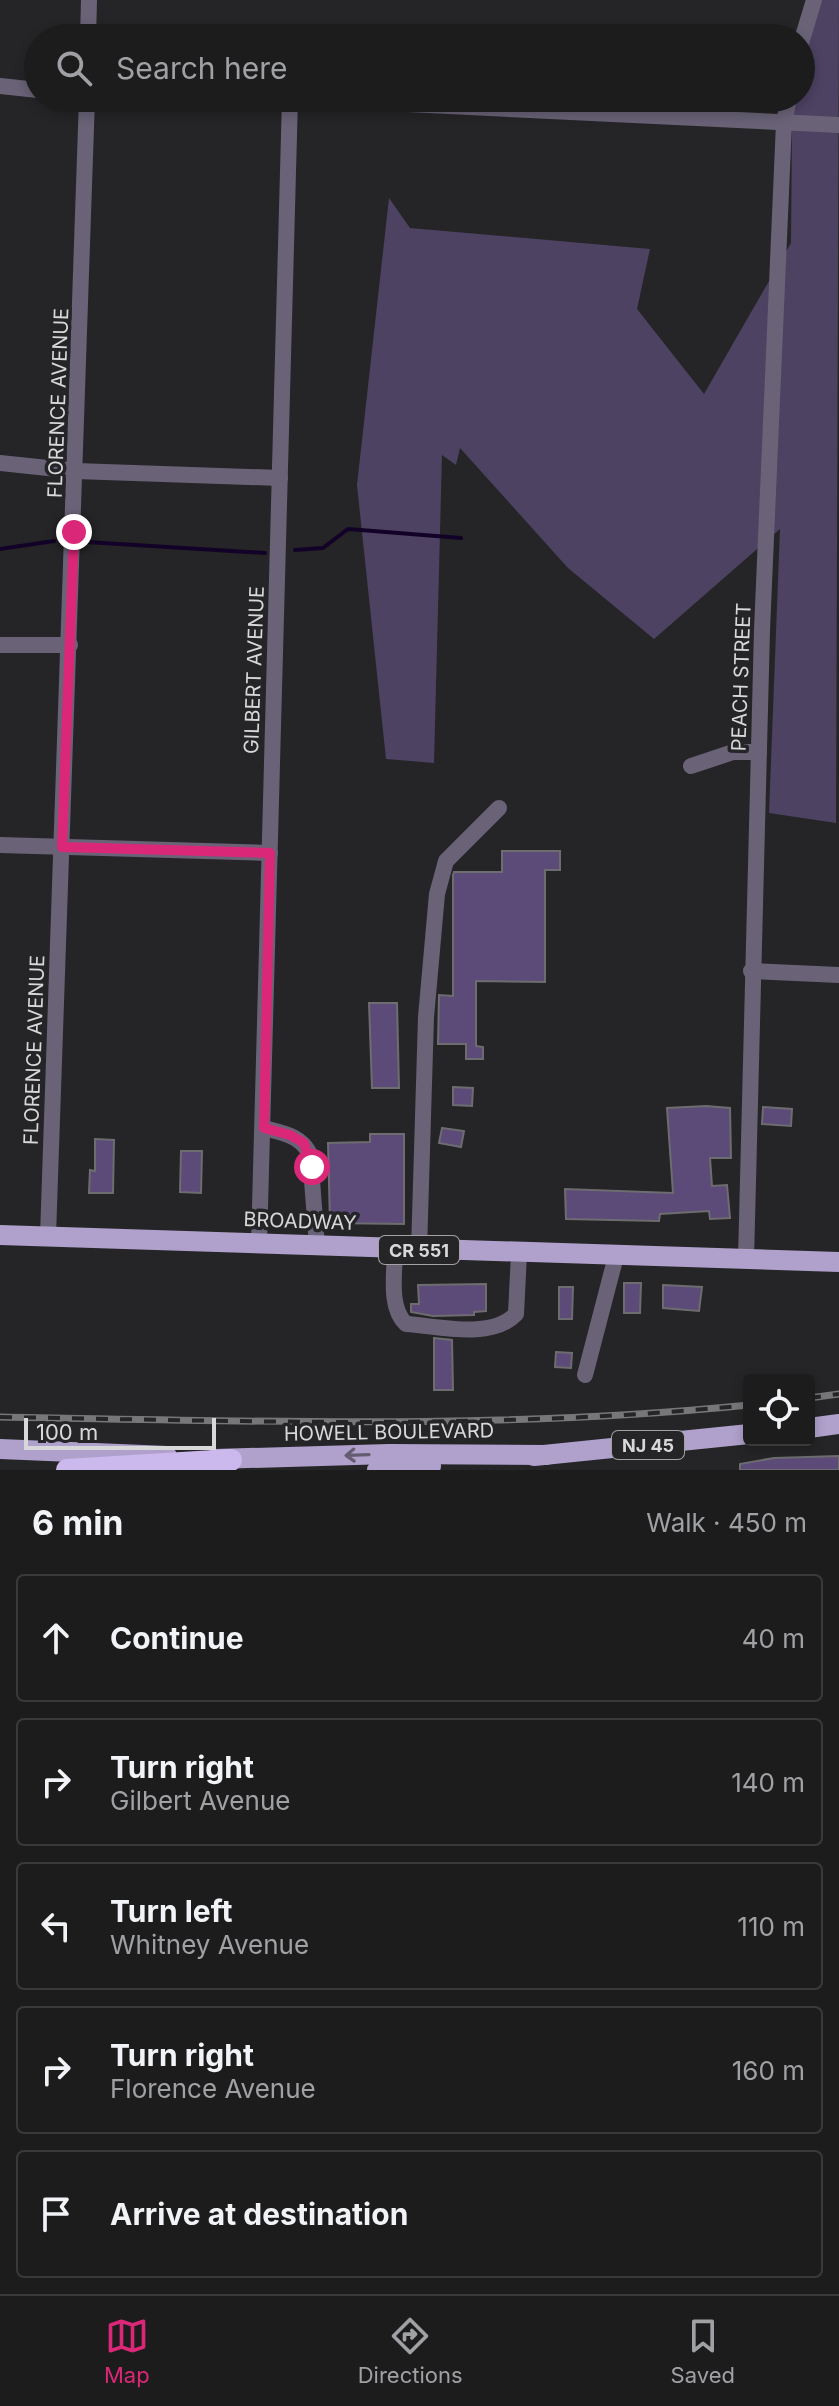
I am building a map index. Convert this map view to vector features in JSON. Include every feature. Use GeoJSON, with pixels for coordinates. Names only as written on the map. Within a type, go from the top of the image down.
{"type":"FeatureCollection","features":[{"type":"Feature","properties":{"kind":"highway"},"geometry":{"type":"LineString","coordinates":[[67,1470],[231,1460]]}},
{"type":"Feature","properties":{"kind":"main road","name":"BROADWAY"},"geometry":{"type":"LineString","coordinates":[[0,1235],[839,1262]]}},
{"type":"Feature","properties":{"kind":"main road"},"geometry":{"type":"LineString","coordinates":[[815,1427],[839,1424]]}},
{"type":"Feature","properties":{"kind":"main road","name":"NJ 45"},"geometry":{"type":"LineString","coordinates":[[377,1470],[546,1462],[743,1435]]}},
{"type":"Feature","properties":{"kind":"main road","name":"NJ 45"},"geometry":{"type":"LineString","coordinates":[[0,1449],[231,1460]]}},
{"type":"Feature","properties":{"kind":"main road","name":"HOWELL BOULEVARD"},"geometry":{"type":"LineString","coordinates":[[231,1460],[389,1454],[546,1462]]}},
{"type":"Feature","properties":{"kind":"street"},"geometry":{"type":"LineString","coordinates":[[88,24],[89,0]]}},
{"type":"Feature","properties":{"kind":"street"},"geometry":{"type":"LineString","coordinates":[[807,24],[814,0]]}},
{"type":"Feature","properties":{"kind":"street"},"geometry":{"type":"LineString","coordinates":[[0,86],[24,89]]}},
{"type":"Feature","properties":{"kind":"street","name":"FLORENCE AVENUE"},"geometry":{"type":"LineString","coordinates":[[48,1236],[87,112]]}},
{"type":"Feature","properties":{"kind":"street","name":"GILBERT AVENUE"},"geometry":{"type":"LineString","coordinates":[[259,1244],[288,112]]}},
{"type":"Feature","properties":{"kind":"street"},"geometry":{"type":"LineString","coordinates":[[566,112],[839,125]]}},
{"type":"Feature","properties":{"kind":"street","name":"PEACH STREET"},"geometry":{"type":"LineString","coordinates":[[746,1259],[751,971],[786,112]]}},
{"type":"Feature","properties":{"kind":"street"},"geometry":{"type":"LineString","coordinates":[[0,463],[76,471],[280,478]]}},
{"type":"Feature","properties":{"kind":"street"},"geometry":{"type":"LineString","coordinates":[[0,645],[70,645]]}},
{"type":"Feature","properties":{"kind":"street"},"geometry":{"type":"LineString","coordinates":[[691,766],[733,752],[759,752]]}},
{"type":"Feature","properties":{"kind":"street"},"geometry":{"type":"LineString","coordinates":[[419,1250],[426,1017],[437,894],[446,861],[499,808]]}},
{"type":"Feature","properties":{"kind":"street"},"geometry":{"type":"LineString","coordinates":[[0,845],[270,853]]}},
{"type":"Feature","properties":{"kind":"street"},"geometry":{"type":"LineString","coordinates":[[751,971],[839,975]]}},
{"type":"Feature","properties":{"kind":"street"},"geometry":{"type":"LineString","coordinates":[[264,1128],[290,1135],[304,1143],[310,1154],[317,1246]]}},
{"type":"Feature","properties":{"kind":"street"},"geometry":{"type":"LineString","coordinates":[[395,1249],[395,1305],[406,1324],[479,1329],[494,1328],[516,1314],[519,1253]]}},
{"type":"Feature","properties":{"kind":"street"},"geometry":{"type":"LineString","coordinates":[[585,1375],[616,1256]]}},
{"type":"Feature","properties":{"kind":"shaded area"},"geometry":{"type":"Polygon","coordinates":[[[811,0],[839,0],[836,823],[769,813],[780,529],[654,639],[568,568],[460,448],[456,465],[442,455],[434,763],[386,759],[357,485],[389,198],[410,228],[650,249],[637,309],[704,394],[791,243],[792,122],[776,119],[778,112],[815,112],[815,24],[805,24],[811,0]]]}},
{"type":"Feature","properties":{"kind":"building"},"geometry":{"type":"Polygon","coordinates":[[[502,851],[560,851],[560,870],[545,870],[545,982],[476,981],[476,1046],[483,1047],[483,1059],[466,1059],[466,1044],[438,1044],[439,995],[453,996],[453,875],[454,872],[502,872],[502,851]]]}},
{"type":"Feature","properties":{"kind":"building"},"geometry":{"type":"Polygon","coordinates":[[[369,1003],[397,1003],[399,1088],[372,1088],[369,1003]]]}},
{"type":"Feature","properties":{"kind":"building"},"geometry":{"type":"Polygon","coordinates":[[[453,1087],[473,1088],[472,1106],[453,1105],[453,1087]]]}},
{"type":"Feature","properties":{"kind":"building"},"geometry":{"type":"Polygon","coordinates":[[[763,1107],[792,1109],[791,1126],[762,1124],[763,1107]]]}},
{"type":"Feature","properties":{"kind":"building"},"geometry":{"type":"Polygon","coordinates":[[[667,1108],[730,1108],[731,1158],[710,1158],[712,1186],[727,1185],[730,1218],[710,1219],[709,1211],[660,1214],[659,1221],[566,1219],[565,1189],[673,1193],[667,1108]]]}},
{"type":"Feature","properties":{"kind":"building"},"geometry":{"type":"Polygon","coordinates":[[[442,1128],[464,1131],[461,1147],[439,1143],[442,1128]]]}},
{"type":"Feature","properties":{"kind":"building"},"geometry":{"type":"Polygon","coordinates":[[[370,1134],[404,1134],[404,1224],[330,1223],[328,1143],[370,1142],[370,1134]]]}},
{"type":"Feature","properties":{"kind":"building"},"geometry":{"type":"Polygon","coordinates":[[[95,1139],[114,1140],[113,1193],[89,1193],[90,1170],[95,1171],[95,1139]]]}},
{"type":"Feature","properties":{"kind":"building"},"geometry":{"type":"Polygon","coordinates":[[[181,1151],[202,1151],[201,1193],[180,1192],[181,1151]]]}},
{"type":"Feature","properties":{"kind":"building"},"geometry":{"type":"Polygon","coordinates":[[[624,1283],[641,1283],[640,1313],[624,1313],[624,1283]]]}},
{"type":"Feature","properties":{"kind":"building"},"geometry":{"type":"Polygon","coordinates":[[[486,1284],[486,1311],[474,1312],[474,1315],[433,1316],[411,1312],[411,1304],[419,1304],[418,1285],[486,1284]]]}},
{"type":"Feature","properties":{"kind":"building"},"geometry":{"type":"Polygon","coordinates":[[[663,1285],[702,1287],[699,1311],[663,1308],[663,1285]]]}},
{"type":"Feature","properties":{"kind":"building"},"geometry":{"type":"Polygon","coordinates":[[[559,1287],[573,1287],[572,1319],[559,1319],[559,1287]]]}},
{"type":"Feature","properties":{"kind":"building"},"geometry":{"type":"Polygon","coordinates":[[[434,1338],[452,1340],[453,1390],[434,1390],[434,1338]]]}},
{"type":"Feature","properties":{"kind":"building"},"geometry":{"type":"Polygon","coordinates":[[[556,1352],[572,1353],[571,1368],[555,1367],[556,1352]]]}},
{"type":"Feature","properties":{"kind":"building"},"geometry":{"type":"Polygon","coordinates":[[[839,1456],[839,1470],[740,1470],[740,1464],[774,1458],[839,1456]]]}},
{"type":"Feature","properties":{"kind":"waterway"},"geometry":{"type":"LineString","coordinates":[[295,550],[323,548],[348,529],[461,538]]}},
{"type":"Feature","properties":{"kind":"waterway"},"geometry":{"type":"LineString","coordinates":[[0,549],[54,541]]}},
{"type":"Feature","properties":{"kind":"waterway"},"geometry":{"type":"LineString","coordinates":[[87,542],[265,553]]}},
{"type":"Feature","properties":{"kind":"railway"},"geometry":{"type":"LineString","coordinates":[[815,1397],[839,1394]]}},
{"type":"Feature","properties":{"kind":"railway"},"geometry":{"type":"LineString","coordinates":[[0,1417],[281,1422],[469,1421],[656,1413],[743,1406]]}},
{"type":"Feature","properties":{"kind":"route"},"geometry":{"type":"LineString","coordinates":[[74,532],[62,847],[270,853],[264,1128],[290,1135],[304,1143],[312,1167]]}}]}
